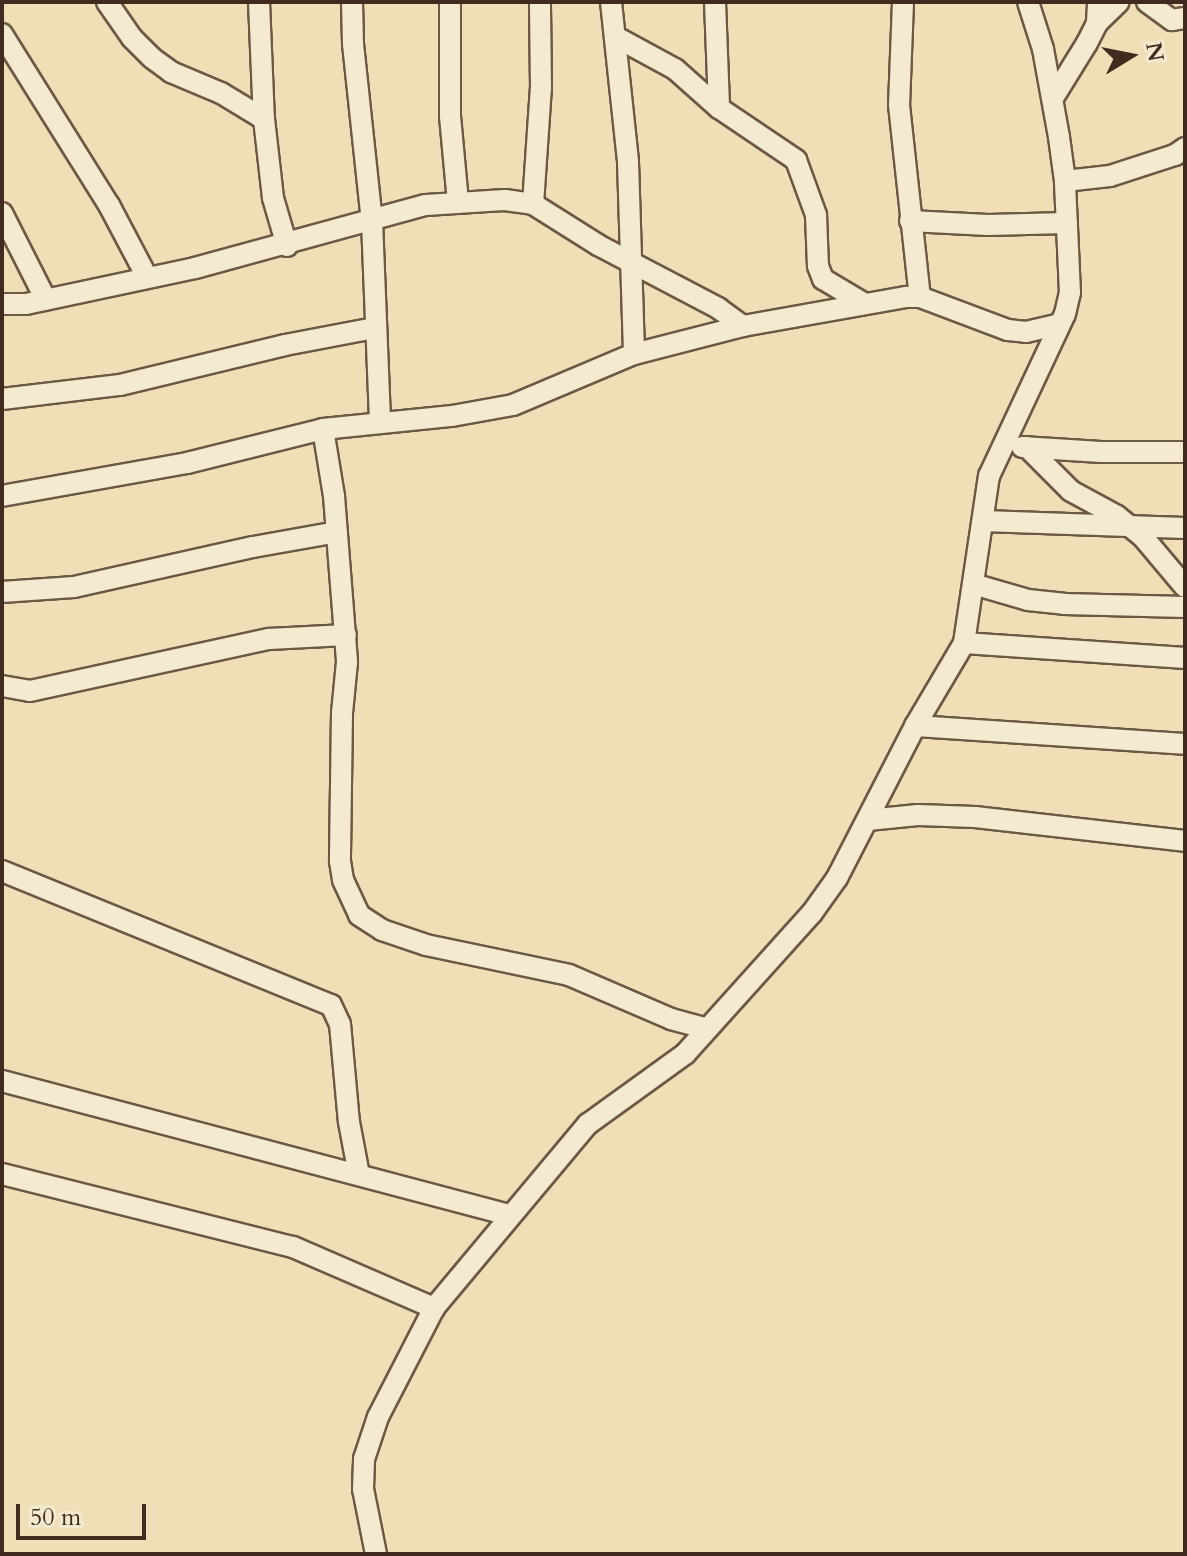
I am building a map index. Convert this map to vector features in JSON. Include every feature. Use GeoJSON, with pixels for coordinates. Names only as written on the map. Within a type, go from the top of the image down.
{"type":"FeatureCollection","features":[{"type":"Feature","properties":{"kind":"street"},"geometry":{"type":"LineString","coordinates":[[107,2],[132,38],[152,58],[171,72],[221,93],[264,119]]}},
{"type":"Feature","properties":{"kind":"street"},"geometry":{"type":"LineString","coordinates":[[259,2],[264,119],[273,198],[287,246]]}},
{"type":"Feature","properties":{"kind":"street"},"geometry":{"type":"LineString","coordinates":[[352,2],[354,59],[372,221],[380,423]]}},
{"type":"Feature","properties":{"kind":"street"},"geometry":{"type":"LineString","coordinates":[[450,2],[450,116],[458,202]]}},
{"type":"Feature","properties":{"kind":"street"},"geometry":{"type":"LineString","coordinates":[[533,204],[541,88],[540,2]]}},
{"type":"Feature","properties":{"kind":"street"},"geometry":{"type":"LineString","coordinates":[[611,2],[628,162],[634,354]]}},
{"type":"Feature","properties":{"kind":"street"},"geometry":{"type":"LineString","coordinates":[[715,2],[719,108]]}},
{"type":"Feature","properties":{"kind":"street"},"geometry":{"type":"LineString","coordinates":[[903,2],[899,105],[920,297]]}},
{"type":"Feature","properties":{"kind":"street"},"geometry":{"type":"LineString","coordinates":[[376,1554],[363,1489],[364,1459],[378,1417],[434,1308],[588,1124],[667,1069],[812,913],[837,878],[915,726],[964,643],[989,476],[1057,325],[1065,314],[1070,293],[1065,181],[1053,98],[1028,2]]}},
{"type":"Feature","properties":{"kind":"street"},"geometry":{"type":"LineString","coordinates":[[1053,98],[1097,12],[1119,2]]}},
{"type":"Feature","properties":{"kind":"street"},"geometry":{"type":"LineString","coordinates":[[1147,2],[1172,20],[1185,18]]}},
{"type":"Feature","properties":{"kind":"street"},"geometry":{"type":"LineString","coordinates":[[2,34],[109,205],[147,277]]}},
{"type":"Feature","properties":{"kind":"street"},"geometry":{"type":"LineString","coordinates":[[616,37],[675,69],[719,108],[796,160],[816,215],[818,266],[823,279],[865,304]]}},
{"type":"Feature","properties":{"kind":"street"},"geometry":{"type":"LineString","coordinates":[[1065,181],[1110,176],[1175,155],[1185,148]]}},
{"type":"Feature","properties":{"kind":"street"},"geometry":{"type":"LineString","coordinates":[[2,304],[46,300],[287,246],[426,205],[505,200],[533,204],[631,264],[718,308],[743,326]]}},
{"type":"Feature","properties":{"kind":"street"},"geometry":{"type":"LineString","coordinates":[[2,213],[46,300]]}},
{"type":"Feature","properties":{"kind":"street"},"geometry":{"type":"LineString","coordinates":[[910,221],[988,225],[1067,223]]}},
{"type":"Feature","properties":{"kind":"street"},"geometry":{"type":"LineString","coordinates":[[2,496],[187,463],[323,429],[513,405],[634,354],[743,326],[865,304],[920,297],[1008,330],[1026,332],[1057,325]]}},
{"type":"Feature","properties":{"kind":"street"},"geometry":{"type":"LineString","coordinates":[[2,399],[120,385],[285,345],[374,328]]}},
{"type":"Feature","properties":{"kind":"street"},"geometry":{"type":"LineString","coordinates":[[323,429],[337,532],[346,635],[340,861],[343,880],[359,915],[382,930],[426,945],[569,975],[671,1019],[705,1028]]}},
{"type":"Feature","properties":{"kind":"street"},"geometry":{"type":"LineString","coordinates":[[1002,445],[1101,452],[1185,452]]}},
{"type":"Feature","properties":{"kind":"street"},"geometry":{"type":"LineString","coordinates":[[1027,447],[1071,491],[1130,527],[1185,587]]}},
{"type":"Feature","properties":{"kind":"street"},"geometry":{"type":"LineString","coordinates":[[983,521],[1185,528]]}},
{"type":"Feature","properties":{"kind":"street"},"geometry":{"type":"LineString","coordinates":[[2,592],[74,587],[253,547],[337,532]]}},
{"type":"Feature","properties":{"kind":"street"},"geometry":{"type":"LineString","coordinates":[[973,584],[1028,600],[1064,604],[1185,607]]}},
{"type":"Feature","properties":{"kind":"street"},"geometry":{"type":"LineString","coordinates":[[2,686],[30,691],[269,639],[346,635]]}},
{"type":"Feature","properties":{"kind":"street"},"geometry":{"type":"LineString","coordinates":[[964,643],[1185,658]]}},
{"type":"Feature","properties":{"kind":"street"},"geometry":{"type":"LineString","coordinates":[[915,726],[1185,744]]}},
{"type":"Feature","properties":{"kind":"street"},"geometry":{"type":"LineString","coordinates":[[868,820],[918,815],[975,817],[1185,841]]}},
{"type":"Feature","properties":{"kind":"street"},"geometry":{"type":"LineString","coordinates":[[2,871],[331,1005],[340,1024],[349,1122],[359,1175]]}},
{"type":"Feature","properties":{"kind":"street"},"geometry":{"type":"LineString","coordinates":[[2,1081],[509,1215]]}},
{"type":"Feature","properties":{"kind":"street"},"geometry":{"type":"LineString","coordinates":[[2,1174],[293,1247],[434,1308]]}}]}
